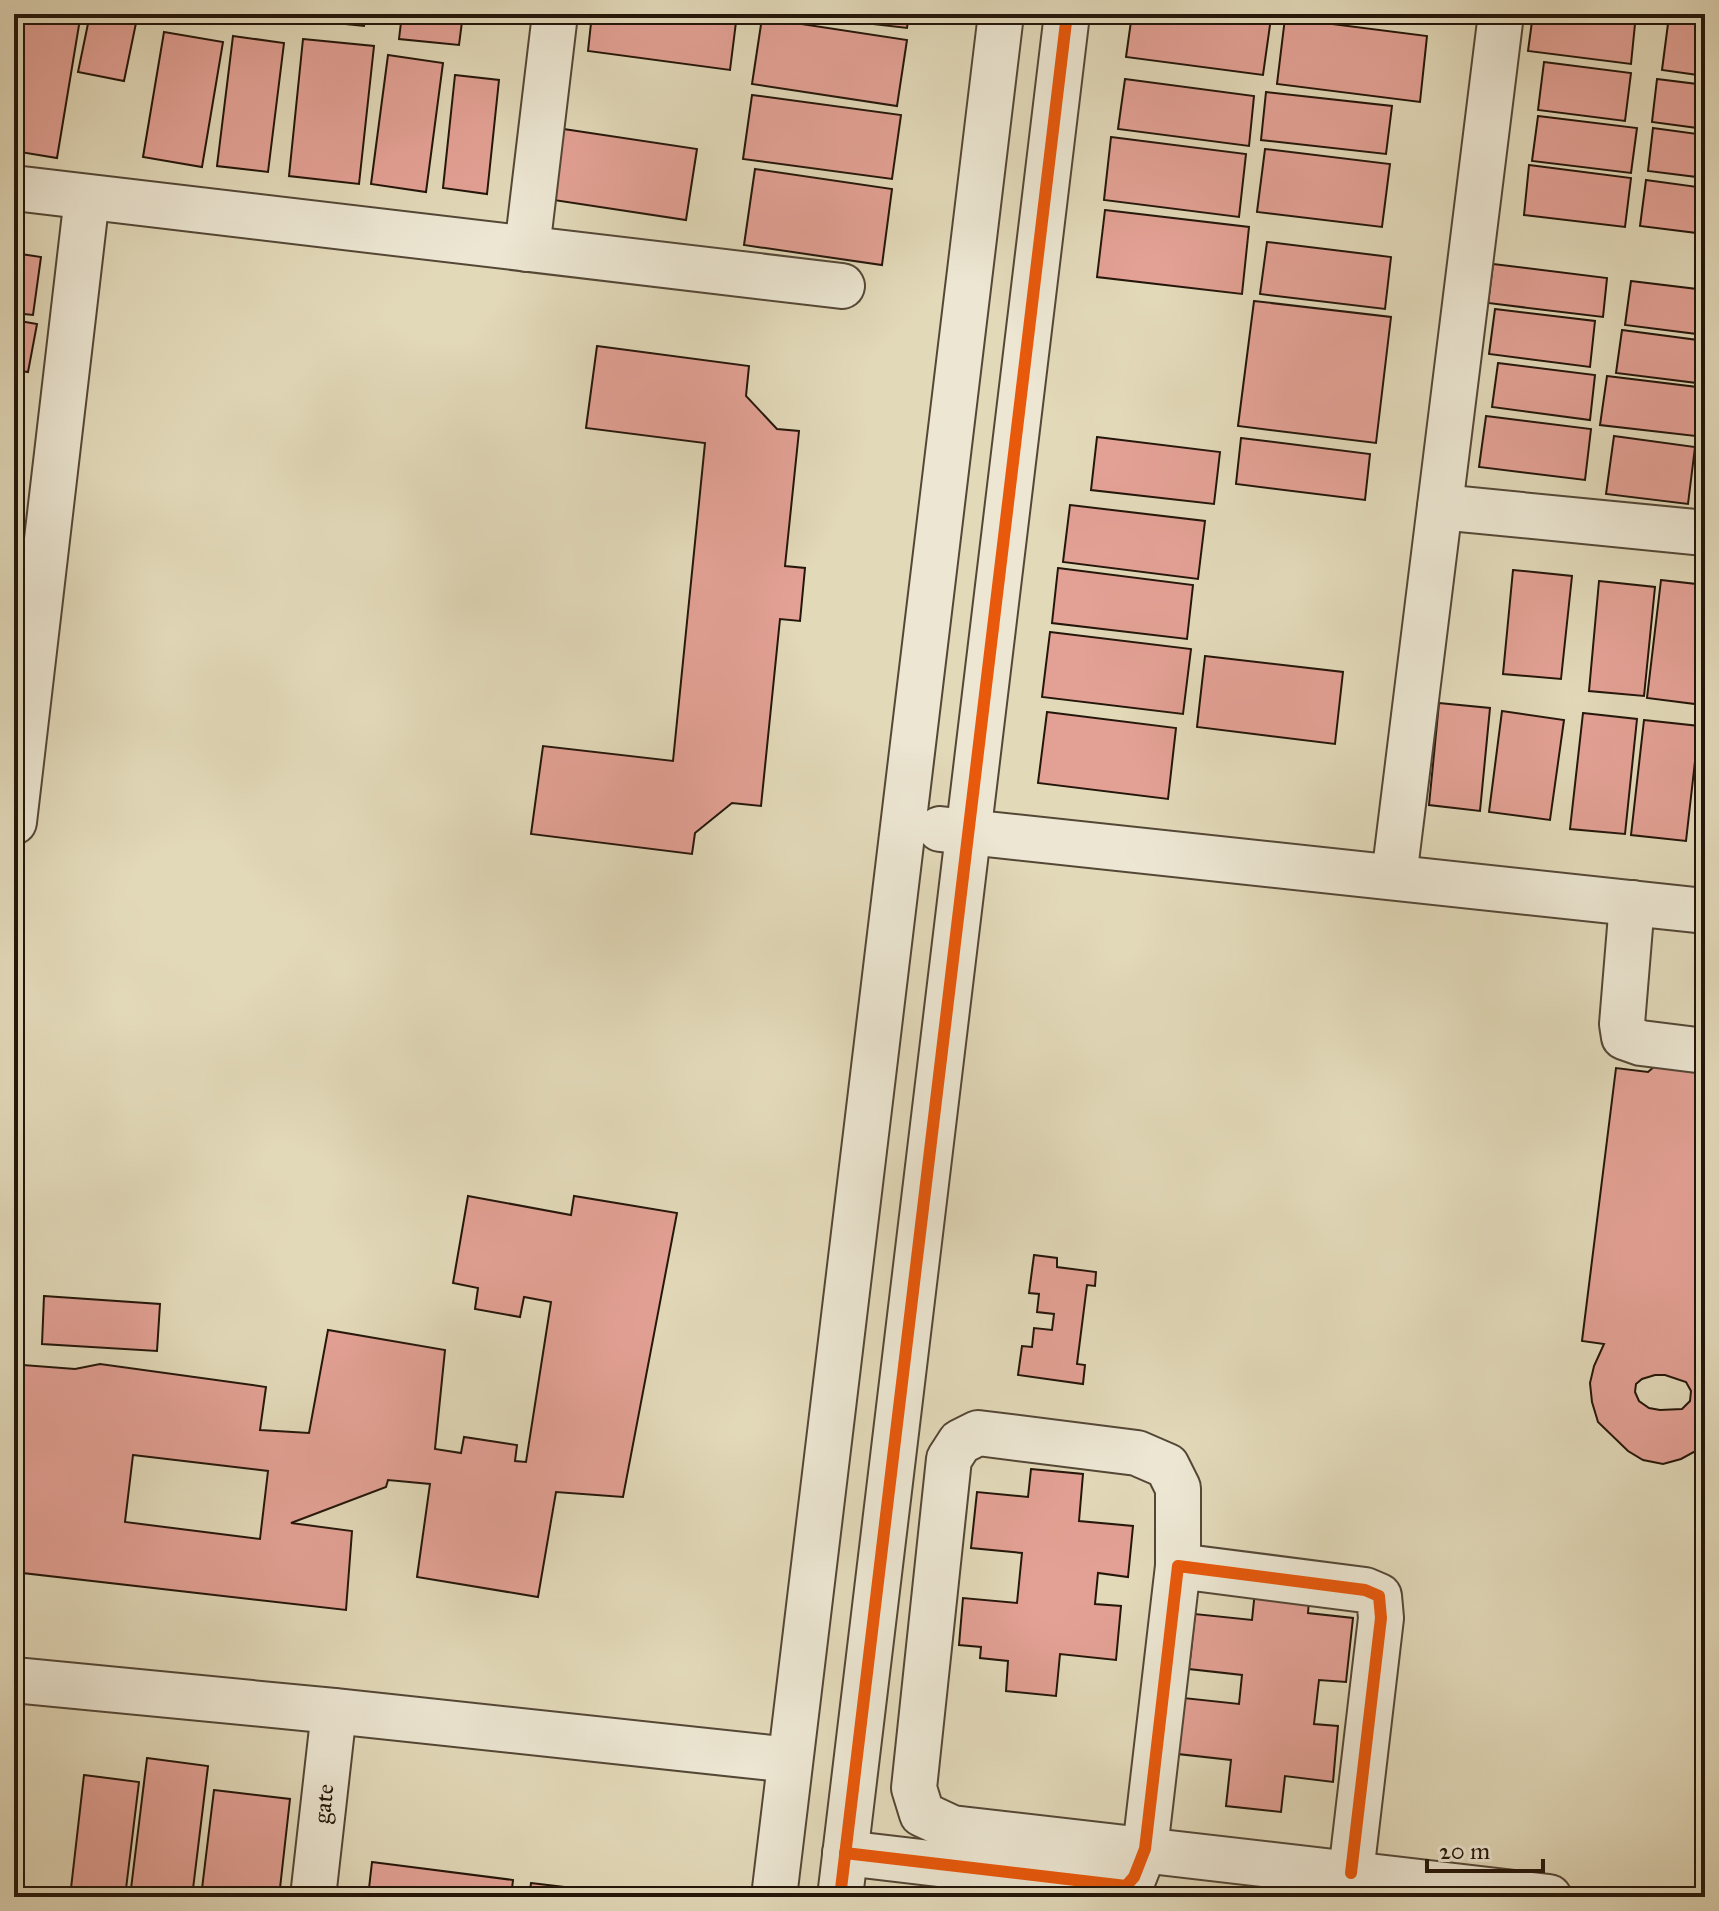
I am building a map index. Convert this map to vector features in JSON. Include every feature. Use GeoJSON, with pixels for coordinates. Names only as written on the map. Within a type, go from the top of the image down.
{"type":"FeatureCollection","features":[{"type":"Feature","properties":{"kind":"street"},"geometry":{"type":"LineString","coordinates":[[527,249],[555,14]]}},
{"type":"Feature","properties":{"kind":"street"},"geometry":{"type":"LineString","coordinates":[[774,1897],[1001,14]]}},
{"type":"Feature","properties":{"kind":"street"},"geometry":{"type":"LineString","coordinates":[[840,1897],[1067,14]]}},
{"type":"Feature","properties":{"kind":"street"},"geometry":{"type":"LineString","coordinates":[[1394,877],[1501,14]]}},
{"type":"Feature","properties":{"kind":"street"},"geometry":{"type":"LineString","coordinates":[[14,188],[842,286]]}},
{"type":"Feature","properties":{"kind":"street"},"geometry":{"type":"LineString","coordinates":[[14,822],[87,197]]}},
{"type":"Feature","properties":{"kind":"street"},"geometry":{"type":"LineString","coordinates":[[1440,507],[1705,533]]}},
{"type":"Feature","properties":{"kind":"street"},"geometry":{"type":"LineString","coordinates":[[904,826],[1705,911]]}},
{"type":"Feature","properties":{"kind":"street"},"geometry":{"type":"LineString","coordinates":[[1632,903],[1622,1024],[1624,1037],[1641,1043],[1705,1051]]}},
{"type":"Feature","properties":{"kind":"street"},"geometry":{"type":"LineString","coordinates":[[845,1853],[1126,1886],[1134,1877],[1145,1849],[1178,1566],[1178,1488],[1167,1466],[1137,1453],[978,1433],[960,1442],[949,1459],[914,1788],[922,1814],[952,1828],[1145,1849],[1549,1897]]}},
{"type":"Feature","properties":{"kind":"street"},"geometry":{"type":"LineString","coordinates":[[1178,1566],[1365,1590],[1379,1596],[1381,1618],[1351,1873]]}},
{"type":"Feature","properties":{"kind":"street"},"geometry":{"type":"LineString","coordinates":[[14,1680],[790,1760]]}},
{"type":"Feature","properties":{"kind":"street","name":"gate"},"geometry":{"type":"LineString","coordinates":[[313,1897],[334,1711]]}},
{"type":"Feature","properties":{"kind":"building"},"geometry":{"type":"Polygon","coordinates":[[[14,14],[49,14],[80,19],[57,158],[14,151],[14,14]]]}},
{"type":"Feature","properties":{"kind":"building"},"geometry":{"type":"Polygon","coordinates":[[[90,14],[136,23],[124,81],[78,72],[90,14]]]}},
{"type":"Feature","properties":{"kind":"building"},"geometry":{"type":"Polygon","coordinates":[[[308,14],[366,14],[364,26],[307,20],[308,14]]]}},
{"type":"Feature","properties":{"kind":"building"},"geometry":{"type":"Polygon","coordinates":[[[402,14],[463,14],[459,45],[399,39],[402,14]]]}},
{"type":"Feature","properties":{"kind":"building"},"geometry":{"type":"Polygon","coordinates":[[[592,14],[737,14],[730,70],[588,51],[592,14]]]}},
{"type":"Feature","properties":{"kind":"building"},"geometry":{"type":"Polygon","coordinates":[[[786,14],[909,14],[907,28],[786,14]]]}},
{"type":"Feature","properties":{"kind":"building"},"geometry":{"type":"Polygon","coordinates":[[[1132,14],[1239,14],[1271,18],[1263,75],[1126,57],[1132,14]]]}},
{"type":"Feature","properties":{"kind":"building"},"geometry":{"type":"Polygon","coordinates":[[[1366,14],[1419,14],[1419,20],[1366,14]]]}},
{"type":"Feature","properties":{"kind":"building"},"geometry":{"type":"Polygon","coordinates":[[[1533,14],[1636,14],[1631,64],[1528,51],[1533,14]]]}},
{"type":"Feature","properties":{"kind":"building"},"geometry":{"type":"Polygon","coordinates":[[[1669,16],[1705,21],[1705,76],[1662,70],[1669,16]]]}},
{"type":"Feature","properties":{"kind":"building"},"geometry":{"type":"Polygon","coordinates":[[[762,18],[907,40],[897,106],[752,84],[762,18]]]}},
{"type":"Feature","properties":{"kind":"building"},"geometry":{"type":"Polygon","coordinates":[[[1285,18],[1427,36],[1420,102],[1277,84],[1285,18]]]}},
{"type":"Feature","properties":{"kind":"building"},"geometry":{"type":"Polygon","coordinates":[[[164,32],[223,42],[202,167],[143,157],[164,32]]]}},
{"type":"Feature","properties":{"kind":"building"},"geometry":{"type":"Polygon","coordinates":[[[233,36],[284,43],[268,172],[217,166],[233,36]]]}},
{"type":"Feature","properties":{"kind":"building"},"geometry":{"type":"Polygon","coordinates":[[[303,39],[374,46],[359,184],[289,176],[303,39]]]}},
{"type":"Feature","properties":{"kind":"building"},"geometry":{"type":"Polygon","coordinates":[[[388,55],[443,63],[426,192],[371,184],[388,55]]]}},
{"type":"Feature","properties":{"kind":"building"},"geometry":{"type":"Polygon","coordinates":[[[1544,62],[1631,73],[1625,121],[1538,110],[1544,62]]]}},
{"type":"Feature","properties":{"kind":"building"},"geometry":{"type":"Polygon","coordinates":[[[455,75],[499,80],[487,194],[443,188],[455,75]]]}},
{"type":"Feature","properties":{"kind":"building"},"geometry":{"type":"Polygon","coordinates":[[[1125,79],[1254,96],[1249,146],[1118,129],[1125,79]]]}},
{"type":"Feature","properties":{"kind":"building"},"geometry":{"type":"Polygon","coordinates":[[[1657,79],[1705,85],[1705,129],[1652,122],[1657,79]]]}},
{"type":"Feature","properties":{"kind":"building"},"geometry":{"type":"Polygon","coordinates":[[[1266,92],[1392,106],[1386,154],[1261,140],[1266,92]]]}},
{"type":"Feature","properties":{"kind":"building"},"geometry":{"type":"Polygon","coordinates":[[[752,95],[901,115],[892,179],[743,159],[752,95]]]}},
{"type":"Feature","properties":{"kind":"building"},"geometry":{"type":"Polygon","coordinates":[[[1538,116],[1637,128],[1631,173],[1532,161],[1538,116]]]}},
{"type":"Feature","properties":{"kind":"building"},"geometry":{"type":"Polygon","coordinates":[[[557,128],[697,149],[686,220],[547,199],[557,128]]]}},
{"type":"Feature","properties":{"kind":"building"},"geometry":{"type":"Polygon","coordinates":[[[1653,128],[1705,135],[1705,178],[1648,171],[1653,128]]]}},
{"type":"Feature","properties":{"kind":"building"},"geometry":{"type":"Polygon","coordinates":[[[1111,137],[1246,154],[1239,217],[1104,200],[1111,137]]]}},
{"type":"Feature","properties":{"kind":"building"},"geometry":{"type":"Polygon","coordinates":[[[1265,149],[1390,164],[1382,227],[1257,212],[1265,149]]]}},
{"type":"Feature","properties":{"kind":"building"},"geometry":{"type":"Polygon","coordinates":[[[1529,165],[1631,178],[1625,227],[1524,215],[1529,165]]]}},
{"type":"Feature","properties":{"kind":"building"},"geometry":{"type":"Polygon","coordinates":[[[755,169],[892,189],[882,265],[744,245],[755,169]]]}},
{"type":"Feature","properties":{"kind":"building"},"geometry":{"type":"Polygon","coordinates":[[[1646,180],[1705,188],[1705,234],[1640,226],[1646,180]]]}},
{"type":"Feature","properties":{"kind":"building"},"geometry":{"type":"Polygon","coordinates":[[[1105,210],[1249,227],[1242,294],[1097,277],[1105,210]]]}},
{"type":"Feature","properties":{"kind":"building"},"geometry":{"type":"Polygon","coordinates":[[[1267,242],[1391,257],[1385,309],[1260,294],[1267,242]]]}},
{"type":"Feature","properties":{"kind":"building"},"geometry":{"type":"Polygon","coordinates":[[[14,253],[41,257],[33,315],[14,313],[14,253]]]}},
{"type":"Feature","properties":{"kind":"building"},"geometry":{"type":"Polygon","coordinates":[[[1493,264],[1607,278],[1603,317],[1488,303],[1493,264]]]}},
{"type":"Feature","properties":{"kind":"building"},"geometry":{"type":"Polygon","coordinates":[[[1631,281],[1705,290],[1705,335],[1625,325],[1631,281]]]}},
{"type":"Feature","properties":{"kind":"building"},"geometry":{"type":"Polygon","coordinates":[[[1254,301],[1391,317],[1376,443],[1238,426],[1254,301]]]}},
{"type":"Feature","properties":{"kind":"building"},"geometry":{"type":"Polygon","coordinates":[[[1495,309],[1595,321],[1590,367],[1489,354],[1495,309]]]}},
{"type":"Feature","properties":{"kind":"building"},"geometry":{"type":"Polygon","coordinates":[[[14,320],[37,324],[28,372],[14,370],[14,320]]]}},
{"type":"Feature","properties":{"kind":"building"},"geometry":{"type":"Polygon","coordinates":[[[1622,330],[1705,341],[1705,384],[1616,373],[1622,330]]]}},
{"type":"Feature","properties":{"kind":"building"},"geometry":{"type":"Polygon","coordinates":[[[597,346],[749,366],[746,396],[777,429],[799,431],[785,566],[805,568],[800,621],[780,619],[761,806],[732,803],[695,833],[692,854],[531,834],[543,746],[673,761],[705,443],[586,428],[597,346]]]}},
{"type":"Feature","properties":{"kind":"building"},"geometry":{"type":"Polygon","coordinates":[[[1498,363],[1595,375],[1590,420],[1492,407],[1498,363]]]}},
{"type":"Feature","properties":{"kind":"building"},"geometry":{"type":"Polygon","coordinates":[[[1607,376],[1705,388],[1704,437],[1600,425],[1607,376]]]}},
{"type":"Feature","properties":{"kind":"building"},"geometry":{"type":"Polygon","coordinates":[[[1486,416],[1591,429],[1585,480],[1479,467],[1486,416]]]}},
{"type":"Feature","properties":{"kind":"building"},"geometry":{"type":"Polygon","coordinates":[[[1614,436],[1695,447],[1688,504],[1606,494],[1614,436]]]}},
{"type":"Feature","properties":{"kind":"building"},"geometry":{"type":"Polygon","coordinates":[[[1097,437],[1220,452],[1214,504],[1091,490],[1097,437]]]}},
{"type":"Feature","properties":{"kind":"building"},"geometry":{"type":"Polygon","coordinates":[[[1241,438],[1370,454],[1365,500],[1236,484],[1241,438]]]}},
{"type":"Feature","properties":{"kind":"building"},"geometry":{"type":"Polygon","coordinates":[[[1070,505],[1205,521],[1198,579],[1063,562],[1070,505]]]}},
{"type":"Feature","properties":{"kind":"building"},"geometry":{"type":"Polygon","coordinates":[[[1058,568],[1193,585],[1187,639],[1052,623],[1058,568]]]}},
{"type":"Feature","properties":{"kind":"building"},"geometry":{"type":"Polygon","coordinates":[[[1513,570],[1572,576],[1561,679],[1503,674],[1513,570]]]}},
{"type":"Feature","properties":{"kind":"building"},"geometry":{"type":"Polygon","coordinates":[[[1661,580],[1705,585],[1703,705],[1647,698],[1661,580]]]}},
{"type":"Feature","properties":{"kind":"building"},"geometry":{"type":"Polygon","coordinates":[[[1599,581],[1655,587],[1644,696],[1589,691],[1599,581]]]}},
{"type":"Feature","properties":{"kind":"building"},"geometry":{"type":"Polygon","coordinates":[[[1050,632],[1191,649],[1183,714],[1042,697],[1050,632]]]}},
{"type":"Feature","properties":{"kind":"building"},"geometry":{"type":"Polygon","coordinates":[[[1205,656],[1343,672],[1335,744],[1197,727],[1205,656]]]}},
{"type":"Feature","properties":{"kind":"building"},"geometry":{"type":"Polygon","coordinates":[[[1439,703],[1490,708],[1480,811],[1429,805],[1439,703]]]}},
{"type":"Feature","properties":{"kind":"building"},"geometry":{"type":"Polygon","coordinates":[[[1502,711],[1564,720],[1550,820],[1489,812],[1502,711]]]}},
{"type":"Feature","properties":{"kind":"building"},"geometry":{"type":"Polygon","coordinates":[[[1047,712],[1176,728],[1168,799],[1038,783],[1047,712]]]}},
{"type":"Feature","properties":{"kind":"building"},"geometry":{"type":"Polygon","coordinates":[[[1583,713],[1637,719],[1625,834],[1570,829],[1583,713]]]}},
{"type":"Feature","properties":{"kind":"building"},"geometry":{"type":"Polygon","coordinates":[[[1644,720],[1699,726],[1686,841],[1631,835],[1644,720]]]}},
{"type":"Feature","properties":{"kind":"building"},"geometry":{"type":"Polygon","coordinates":[[[1705,1062],[1705,1446],[1681,1459],[1663,1464],[1643,1460],[1628,1451],[1598,1422],[1590,1383],[1604,1344],[1582,1341],[1616,1068],[1648,1072],[1656,1065],[1705,1062]],[[1665,1375],[1642,1379],[1636,1384],[1639,1401],[1649,1408],[1682,1409],[1690,1401],[1691,1391],[1686,1382],[1665,1375]]]}},
{"type":"Feature","properties":{"kind":"building"},"geometry":{"type":"Polygon","coordinates":[[[468,1196],[571,1215],[574,1196],[677,1213],[623,1497],[556,1492],[538,1597],[417,1577],[430,1484],[388,1480],[386,1487],[291,1523],[352,1531],[346,1610],[14,1572],[14,1391],[23,1365],[75,1369],[100,1364],[266,1387],[260,1430],[309,1433],[328,1330],[445,1350],[435,1449],[461,1453],[464,1437],[517,1445],[515,1461],[526,1462],[551,1302],[524,1297],[520,1317],[475,1309],[478,1288],[453,1283],[468,1196]],[[133,1455],[125,1522],[260,1539],[268,1471],[133,1455]]]}},
{"type":"Feature","properties":{"kind":"building"},"geometry":{"type":"Polygon","coordinates":[[[1034,1255],[1057,1258],[1057,1267],[1096,1272],[1095,1286],[1087,1285],[1077,1364],[1085,1365],[1083,1384],[1018,1375],[1022,1346],[1032,1347],[1034,1328],[1052,1330],[1054,1314],[1037,1312],[1039,1294],[1029,1293],[1034,1255]]]}},
{"type":"Feature","properties":{"kind":"building"},"geometry":{"type":"Polygon","coordinates":[[[44,1296],[160,1304],[157,1351],[42,1344],[44,1296]]]}},
{"type":"Feature","properties":{"kind":"building"},"geometry":{"type":"Polygon","coordinates":[[[1031,1469],[1083,1474],[1079,1521],[1133,1526],[1128,1577],[1098,1573],[1095,1604],[1121,1606],[1116,1660],[1060,1654],[1056,1696],[1006,1691],[1008,1661],[980,1658],[981,1647],[959,1645],[963,1598],[1017,1603],[1022,1553],[971,1548],[977,1492],[1028,1497],[1031,1469]]]}},
{"type":"Feature","properties":{"kind":"building"},"geometry":{"type":"Polygon","coordinates":[[[1256,1581],[1310,1587],[1308,1613],[1353,1618],[1346,1682],[1319,1680],[1314,1724],[1338,1726],[1333,1782],[1285,1776],[1281,1812],[1226,1806],[1231,1760],[1178,1754],[1184,1698],[1239,1704],[1242,1675],[1189,1669],[1195,1614],[1252,1620],[1256,1581]]]}},
{"type":"Feature","properties":{"kind":"building"},"geometry":{"type":"Polygon","coordinates":[[[147,1758],[208,1766],[192,1897],[130,1897],[147,1758]]]}},
{"type":"Feature","properties":{"kind":"building"},"geometry":{"type":"Polygon","coordinates":[[[84,1775],[139,1782],[125,1897],[70,1897],[84,1775]]]}},
{"type":"Feature","properties":{"kind":"building"},"geometry":{"type":"Polygon","coordinates":[[[214,1790],[290,1799],[279,1897],[201,1897],[214,1790]]]}},
{"type":"Feature","properties":{"kind":"building"},"geometry":{"type":"Polygon","coordinates":[[[372,1862],[513,1880],[511,1897],[368,1897],[372,1862]]]}},
{"type":"Feature","properties":{"kind":"building"},"geometry":{"type":"Polygon","coordinates":[[[531,1883],[648,1897],[529,1897],[531,1883]]]}},
{"type":"Feature","properties":{"kind":"cycle path"},"geometry":{"type":"LineString","coordinates":[[840,1897],[1067,14]]}},
{"type":"Feature","properties":{"kind":"cycle path"},"geometry":{"type":"LineString","coordinates":[[845,1853],[1126,1886],[1134,1877],[1145,1849],[1178,1566],[1365,1590],[1379,1596],[1381,1618],[1351,1873]]}}]}
